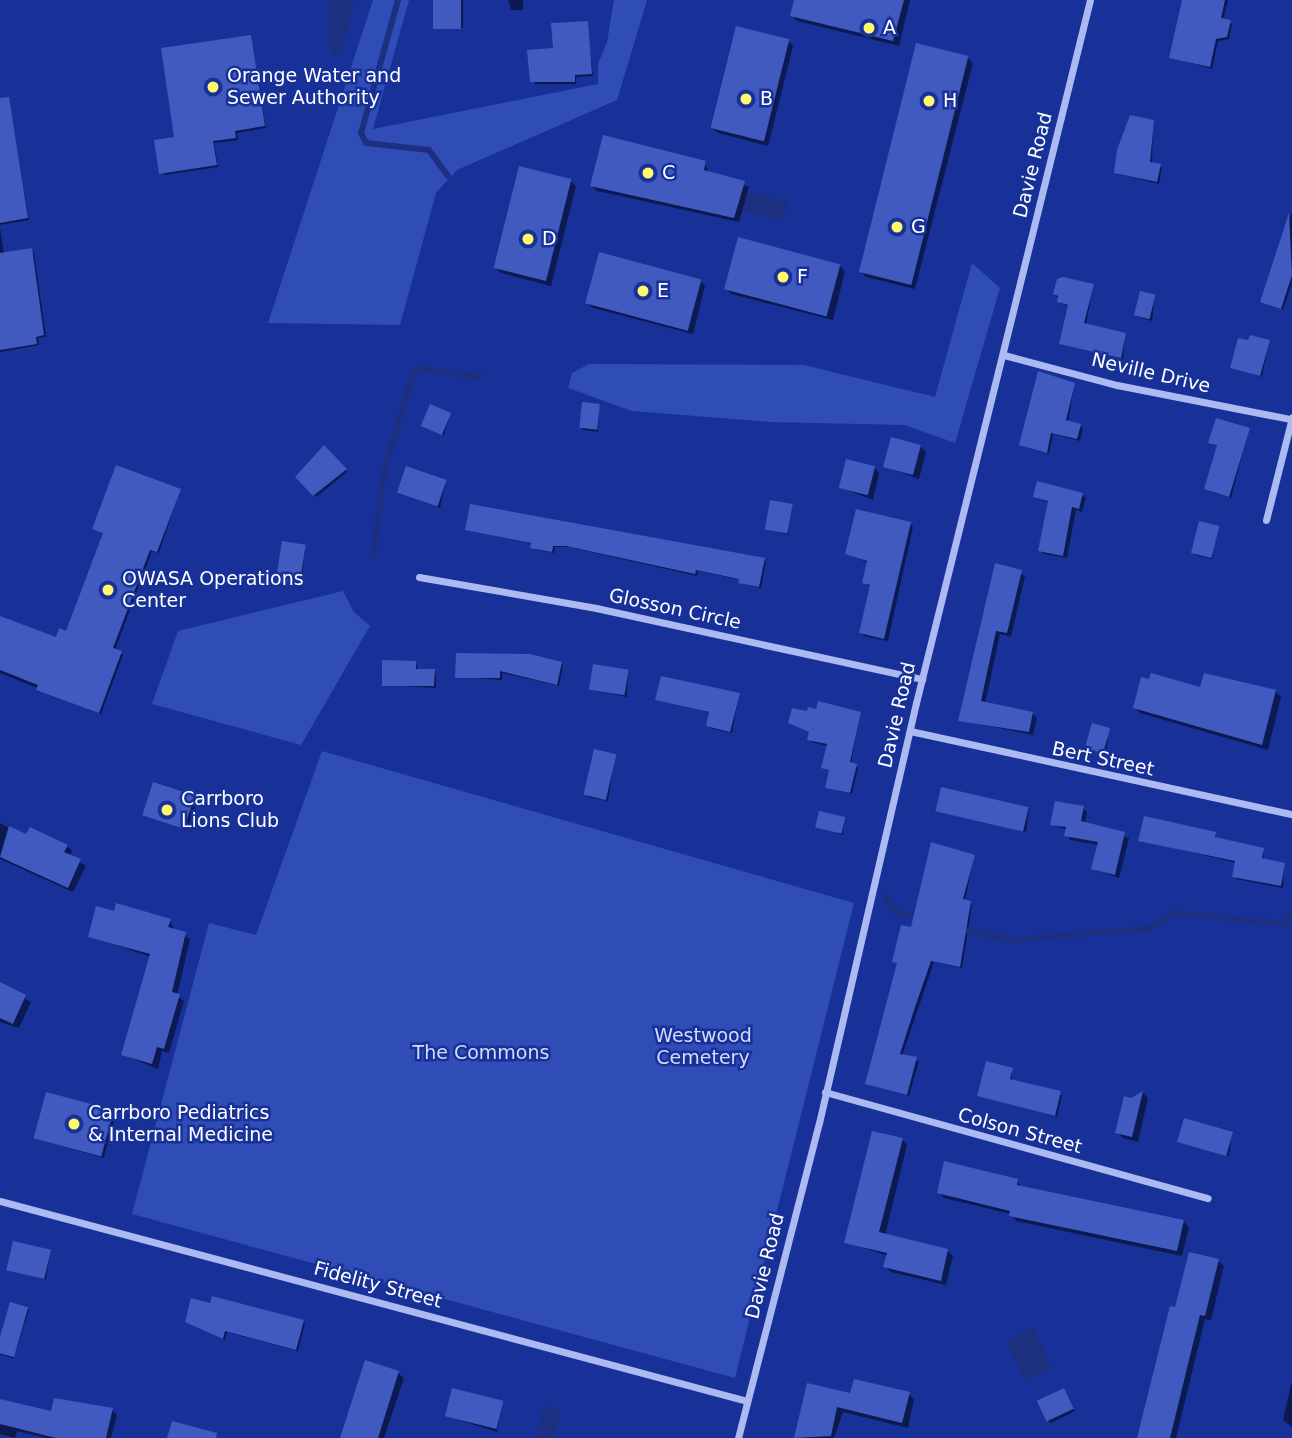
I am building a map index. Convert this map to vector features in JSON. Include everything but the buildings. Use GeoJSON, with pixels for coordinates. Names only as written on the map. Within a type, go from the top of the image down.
{"type":"FeatureCollection","features":[{"type":"Feature","properties":{"kind":"street","name":"Davie Road"},"geometry":{"type":"LineString","coordinates":[[738,1438],[825,1092],[922,679],[1090,0]]}},
{"type":"Feature","properties":{"kind":"street","name":"Neville Drive"},"geometry":{"type":"LineString","coordinates":[[1004,355],[1117,385],[1292,418]]}},
{"type":"Feature","properties":{"kind":"street"},"geometry":{"type":"LineString","coordinates":[[1266,520],[1292,418]]}},
{"type":"Feature","properties":{"kind":"street","name":"Glosson Circle"},"geometry":{"type":"LineString","coordinates":[[419,577],[608,611],[922,679]]}},
{"type":"Feature","properties":{"kind":"street","name":"Bert Street"},"geometry":{"type":"LineString","coordinates":[[910,731],[1292,814]]}},
{"type":"Feature","properties":{"kind":"street","name":"Colson Street"},"geometry":{"type":"LineString","coordinates":[[825,1092],[1208,1198]]}},
{"type":"Feature","properties":{"kind":"street","name":"Fidelity Street"},"geometry":{"type":"LineString","coordinates":[[0,1200],[747,1401]]}},
{"type":"Feature","properties":{"kind":"green space"},"geometry":{"type":"Polygon","coordinates":[[[373,0],[409,0],[373,129],[598,84],[598,64],[607,42],[614,0],[647,0],[617,100],[457,170],[436,193],[400,325],[268,323],[373,0]]]}},
{"type":"Feature","properties":{"kind":"green space"},"geometry":{"type":"Polygon","coordinates":[[[972,263],[1000,288],[955,443],[905,425],[769,422],[632,411],[568,388],[572,373],[589,364],[804,365],[935,397],[972,263]]]}},
{"type":"Feature","properties":{"kind":"green space"},"geometry":{"type":"Polygon","coordinates":[[[343,591],[354,612],[370,626],[301,745],[152,704],[178,631],[343,591]]]}},
{"type":"Feature","properties":{"kind":"green space","name":"The Commons"},"geometry":{"type":"Polygon","coordinates":[[[322,751],[854,903],[735,1378],[132,1214],[209,923],[256,935],[322,751]]]}},
{"type":"Feature","properties":{"kind":"shaded area"},"geometry":{"type":"Polygon","coordinates":[[[328,0],[355,0],[342,51],[335,58],[329,46],[328,0]]]}},
{"type":"Feature","properties":{"kind":"shaded area"},"geometry":{"type":"Polygon","coordinates":[[[748,191],[788,202],[782,221],[743,210],[748,191]]]}},
{"type":"Feature","properties":{"kind":"shaded area"},"geometry":{"type":"Polygon","coordinates":[[[1034,1328],[1052,1368],[1024,1380],[1007,1340],[1034,1328]]]}},
{"type":"Feature","properties":{"kind":"shaded area"},"geometry":{"type":"Polygon","coordinates":[[[545,1405],[561,1410],[554,1438],[536,1438],[545,1405]]]}},
{"type":"Feature","properties":{"kind":"waterway"},"geometry":{"type":"LineString","coordinates":[[398,0],[361,133],[366,143],[429,150],[448,176]]}},
{"type":"Feature","properties":{"kind":"waterway"},"geometry":{"type":"LineString","coordinates":[[373,556],[384,472],[413,373],[421,368],[476,377],[480,373]]}},
{"type":"Feature","properties":{"kind":"waterway"},"geometry":{"type":"LineString","coordinates":[[885,896],[894,910],[919,919]]}},
{"type":"Feature","properties":{"kind":"waterway"},"geometry":{"type":"LineString","coordinates":[[960,929],[1014,940],[1150,928],[1175,913],[1284,924],[1292,914]]}},
{"type":"Feature","properties":{"kind":"place","name":"A"},"geometry":{"type":"Point","coordinates":[869,28]}},
{"type":"Feature","properties":{"kind":"place","name":"Orange Water and Sewer Authority"},"geometry":{"type":"Point","coordinates":[213,87]}},
{"type":"Feature","properties":{"kind":"place","name":"B"},"geometry":{"type":"Point","coordinates":[746,99]}},
{"type":"Feature","properties":{"kind":"place","name":"H"},"geometry":{"type":"Point","coordinates":[929,101]}},
{"type":"Feature","properties":{"kind":"place","name":"C"},"geometry":{"type":"Point","coordinates":[648,173]}},
{"type":"Feature","properties":{"kind":"place","name":"G"},"geometry":{"type":"Point","coordinates":[897,227]}},
{"type":"Feature","properties":{"kind":"place","name":"D"},"geometry":{"type":"Point","coordinates":[528,239]}},
{"type":"Feature","properties":{"kind":"place","name":"F"},"geometry":{"type":"Point","coordinates":[783,277]}},
{"type":"Feature","properties":{"kind":"place","name":"E"},"geometry":{"type":"Point","coordinates":[643,291]}},
{"type":"Feature","properties":{"kind":"place","name":"OWASA Operations Center"},"geometry":{"type":"Point","coordinates":[108,590]}},
{"type":"Feature","properties":{"kind":"place","name":"Carrboro Lions Club"},"geometry":{"type":"Point","coordinates":[167,810]}},
{"type":"Feature","properties":{"kind":"place","name":"Carrboro Pediatrics & Internal Medicine"},"geometry":{"type":"Point","coordinates":[74,1124]}},
{"type":"Feature","properties":{"kind":"park label","name":"Westwood Cemetery"},"geometry":{"type":"Point","coordinates":[703,1047]}}]}
